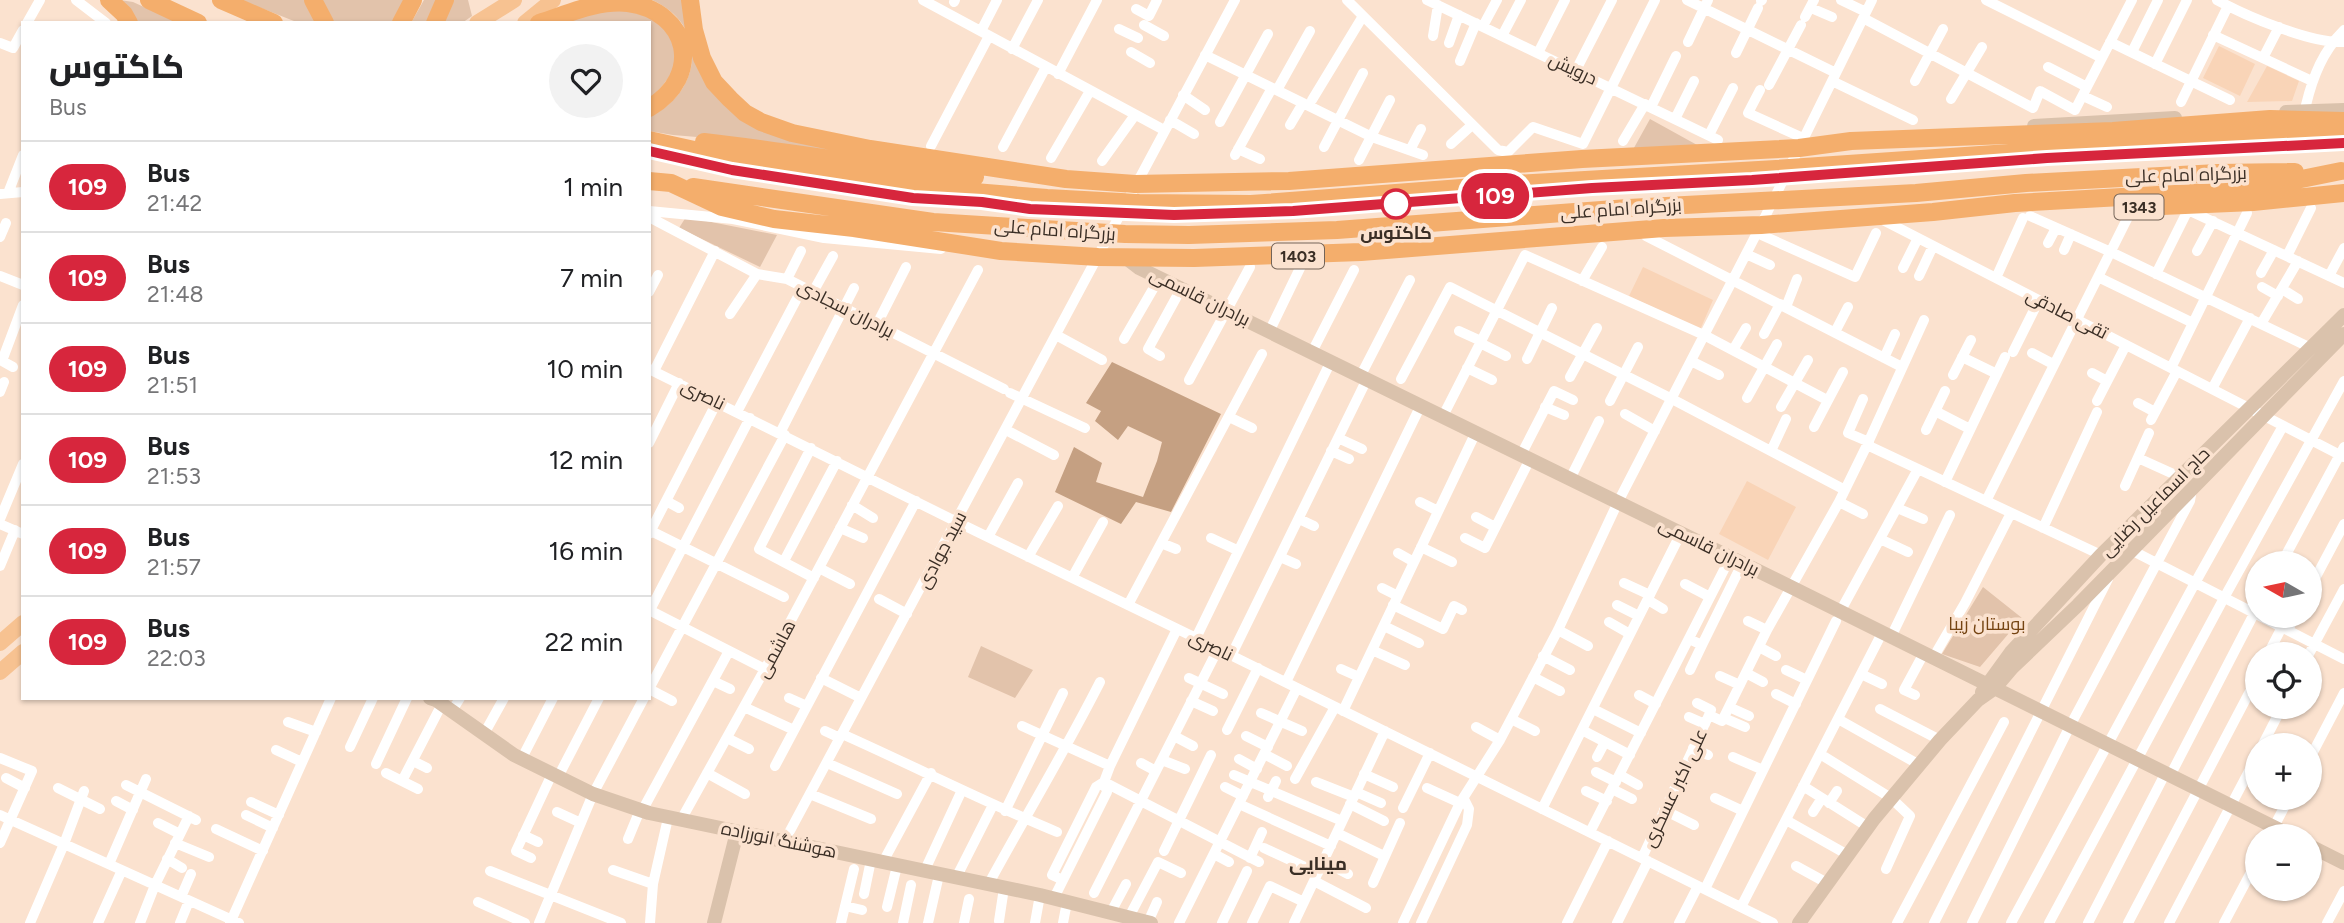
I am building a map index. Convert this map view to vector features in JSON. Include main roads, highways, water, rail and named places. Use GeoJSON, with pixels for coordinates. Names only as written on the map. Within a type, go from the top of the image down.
{"type":"FeatureCollection","features":[{"type":"Feature","properties":{"kind":"highway"},"geometry":{"type":"LineString","coordinates":[[110,0],[128,21]]}},
{"type":"Feature","properties":{"kind":"highway"},"geometry":{"type":"LineString","coordinates":[[149,0],[194,21]]}},
{"type":"Feature","properties":{"kind":"highway"},"geometry":{"type":"LineString","coordinates":[[220,0],[269,21]]}},
{"type":"Feature","properties":{"kind":"highway"},"geometry":{"type":"LineString","coordinates":[[313,0],[324,21]]}},
{"type":"Feature","properties":{"kind":"highway"},"geometry":{"type":"LineString","coordinates":[[402,21],[414,0]]}},
{"type":"Feature","properties":{"kind":"highway"},"geometry":{"type":"LineString","coordinates":[[436,21],[445,0]]}},
{"type":"Feature","properties":{"kind":"highway"},"geometry":{"type":"LineString","coordinates":[[690,0],[694,30],[702,58],[714,82],[746,113],[761,122],[792,133],[870,149],[1066,179],[1135,184],[1289,181],[1801,143],[2113,131],[2270,119],[2344,121]]}},
{"type":"Feature","properties":{"kind":"highway"},"geometry":{"type":"LineString","coordinates":[[545,21],[582,8],[613,2],[632,4],[659,13],[676,32],[684,55],[682,70],[674,88],[662,101],[651,107]]}},
{"type":"Feature","properties":{"kind":"highway","name":"بزرگراه امام علی"},"geometry":{"type":"LineString","coordinates":[[651,140],[784,170],[913,187],[1128,202],[1251,204],[1514,184],[2228,138],[2344,133]]}},
{"type":"Feature","properties":{"kind":"highway"},"geometry":{"type":"LineString","coordinates":[[651,140],[786,151],[937,174],[1027,181],[1066,179]]}},
{"type":"Feature","properties":{"kind":"highway","name":"بزرگراه امام علی"},"geometry":{"type":"LineString","coordinates":[[651,178],[933,222],[1125,234],[1189,235],[1337,230],[1628,208],[1916,193],[2026,183],[2218,173],[2343,171]]}},
{"type":"Feature","properties":{"kind":"highway","name":"1343"},"geometry":{"type":"LineString","coordinates":[[1933,212],[2015,203],[2246,190],[2343,171]]}},
{"type":"Feature","properties":{"kind":"highway","name":"1403"},"geometry":{"type":"LineString","coordinates":[[671,183],[722,207],[774,219],[867,229],[1001,251],[1098,257],[1246,258],[1361,252],[1664,228],[1759,229],[1933,212]]}},
{"type":"Feature","properties":{"kind":"highway","name":"1343"},"geometry":{"type":"LineString","coordinates":[[1933,212],[1983,214],[2253,202],[2344,193]]}},
{"type":"Feature","properties":{"kind":"main road"},"geometry":{"type":"LineString","coordinates":[[480,21],[514,0]]}},
{"type":"Feature","properties":{"kind":"main road"},"geometry":{"type":"LineString","coordinates":[[527,21],[553,0]]}},
{"type":"Feature","properties":{"kind":"main road"},"geometry":{"type":"LineString","coordinates":[[1941,138],[1997,128],[2242,113],[2344,110]]}},
{"type":"Feature","properties":{"kind":"main road","name":"برادران قاسمی"},"geometry":{"type":"LineString","coordinates":[[1126,257],[1139,268],[1791,587],[1838,617],[1887,635],[2231,806],[2259,824]]}},
{"type":"Feature","properties":{"kind":"main road"},"geometry":{"type":"LineString","coordinates":[[1177,258],[1172,274],[1182,287]]}},
{"type":"Feature","properties":{"kind":"main road","name":"حاج اسماعیل رضایی"},"geometry":{"type":"LineString","coordinates":[[1799,923],[1868,827],[1918,764],[1990,686],[2011,652],[2101,555],[2344,315]]}},
{"type":"Feature","properties":{"kind":"main road","name":"حاج اسماعیل رضایی"},"geometry":{"type":"LineString","coordinates":[[1990,686],[2078,605],[2344,334]]}},
{"type":"Feature","properties":{"kind":"main road"},"geometry":{"type":"LineString","coordinates":[[0,643],[21,625]]}},
{"type":"Feature","properties":{"kind":"main road"},"geometry":{"type":"LineString","coordinates":[[0,672],[21,654]]}},
{"type":"Feature","properties":{"kind":"main road","name":"هوشنگ انورزاده"},"geometry":{"type":"LineString","coordinates":[[446,703],[484,734],[522,758],[593,794],[641,811],[1054,898],[1149,923]]}},
{"type":"Feature","properties":{"kind":"main road"},"geometry":{"type":"LineString","coordinates":[[715,923],[737,832]]}},
{"type":"Feature","properties":{"kind":"main road"},"geometry":{"type":"LineString","coordinates":[[2322,852],[2344,863]]}},
{"type":"Feature","properties":{"kind":"place","name":"کاکتوس"},"geometry":{"type":"Point","coordinates":[1396,204]}},
{"type":"Feature","properties":{"kind":"district","name":"مینایی"},"geometry":{"type":"Point","coordinates":[1318,863]}},
{"type":"Feature","properties":{"kind":"park label","name":"بوستان زیبا"},"geometry":{"type":"Point","coordinates":[1987,624]}}]}
